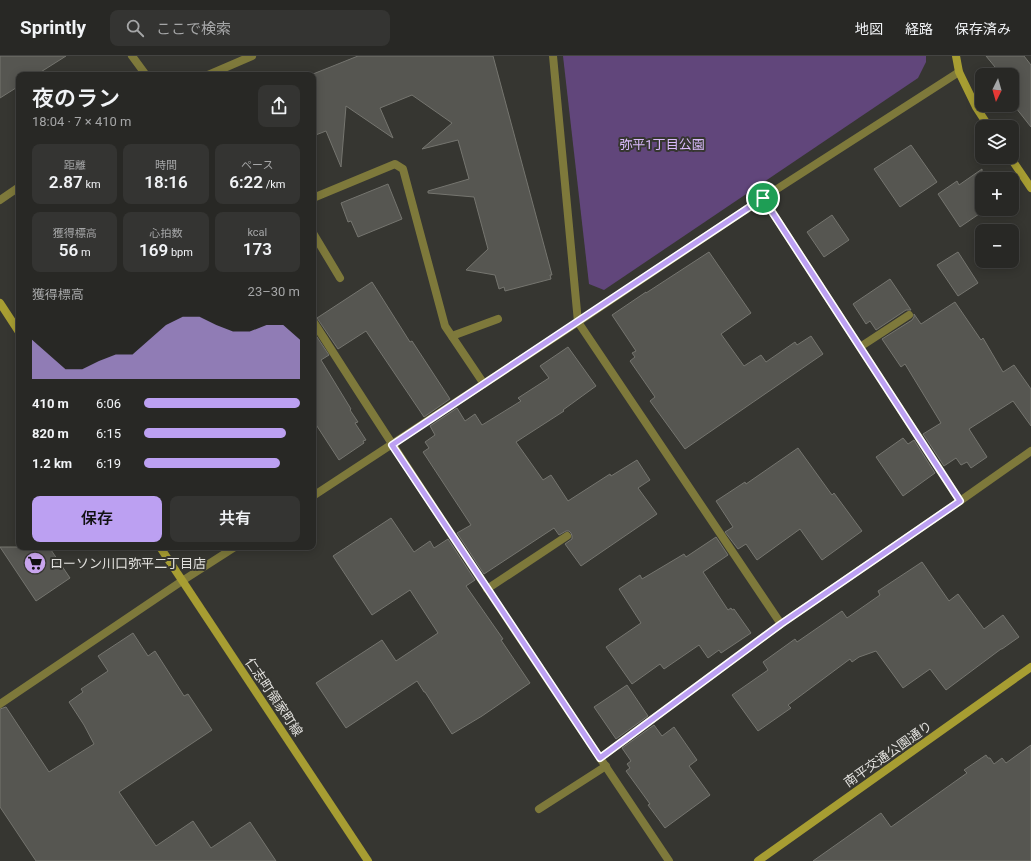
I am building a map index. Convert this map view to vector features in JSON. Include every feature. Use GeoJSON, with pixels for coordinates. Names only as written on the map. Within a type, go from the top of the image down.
{"type":"FeatureCollection","features":[{"type":"Feature","properties":{"kind":"street"},"geometry":{"type":"LineString","coordinates":[[132,56],[144,72]]}},
{"type":"Feature","properties":{"kind":"street"},"geometry":{"type":"LineString","coordinates":[[215,72],[252,56]]}},
{"type":"Feature","properties":{"kind":"street"},"geometry":{"type":"LineString","coordinates":[[553,56],[578,322],[781,624]]}},
{"type":"Feature","properties":{"kind":"street"},"geometry":{"type":"LineString","coordinates":[[956,56],[959,72],[976,107],[984,120]]}},
{"type":"Feature","properties":{"kind":"street"},"geometry":{"type":"LineString","coordinates":[[316,494],[578,322],[763,198],[959,72]]}},
{"type":"Feature","properties":{"kind":"street"},"geometry":{"type":"LineString","coordinates":[[316,197],[395,164],[403,169],[445,326],[484,384]]}},
{"type":"Feature","properties":{"kind":"street"},"geometry":{"type":"LineString","coordinates":[[1015,164],[1031,188]]}},
{"type":"Feature","properties":{"kind":"street"},"geometry":{"type":"LineString","coordinates":[[0,200],[16,189]]}},
{"type":"Feature","properties":{"kind":"street"},"geometry":{"type":"LineString","coordinates":[[763,198],[960,501]]}},
{"type":"Feature","properties":{"kind":"street"},"geometry":{"type":"LineString","coordinates":[[316,238],[340,278]]}},
{"type":"Feature","properties":{"kind":"street"},"geometry":{"type":"LineString","coordinates":[[0,303],[16,327]]}},
{"type":"Feature","properties":{"kind":"street"},"geometry":{"type":"LineString","coordinates":[[860,347],[909,315]]}},
{"type":"Feature","properties":{"kind":"street"},"geometry":{"type":"LineString","coordinates":[[452,336],[498,319]]}},
{"type":"Feature","properties":{"kind":"street"},"geometry":{"type":"LineString","coordinates":[[316,326],[392,445],[669,861]]}},
{"type":"Feature","properties":{"kind":"street"},"geometry":{"type":"LineString","coordinates":[[600,758],[781,624],[1031,451]]}},
{"type":"Feature","properties":{"kind":"street"},"geometry":{"type":"LineString","coordinates":[[488,589],[567,536]]}},
{"type":"Feature","properties":{"kind":"street","name":"仁志町領家町線"},"geometry":{"type":"LineString","coordinates":[[162,550],[368,861]]}},
{"type":"Feature","properties":{"kind":"street"},"geometry":{"type":"LineString","coordinates":[[0,704],[229,550]]}},
{"type":"Feature","properties":{"kind":"street","name":"南平交通公園通り"},"geometry":{"type":"LineString","coordinates":[[758,861],[1031,667]]}},
{"type":"Feature","properties":{"kind":"street"},"geometry":{"type":"LineString","coordinates":[[539,809],[606,766]]}},
{"type":"Feature","properties":{"kind":"green space","name":"弥平1丁目公園"},"geometry":{"type":"Polygon","coordinates":[[[563,56],[926,56],[926,62],[918,78],[604,290],[589,284],[563,56]]]}},
{"type":"Feature","properties":{"kind":"building"},"geometry":{"type":"Polygon","coordinates":[[[0,56],[66,56],[41,72],[16,72],[16,88],[0,98],[0,56]]]}},
{"type":"Feature","properties":{"kind":"building"},"geometry":{"type":"Polygon","coordinates":[[[358,56],[493,56],[552,275],[550,275],[551,279],[505,291],[504,287],[499,289],[495,275],[466,270],[488,249],[474,197],[428,193],[428,191],[469,179],[458,140],[422,149],[452,123],[412,95],[380,108],[393,138],[346,106],[341,167],[326,131],[316,135],[316,73],[358,56]]]}},
{"type":"Feature","properties":{"kind":"building"},"geometry":{"type":"Polygon","coordinates":[[[986,56],[1024,56],[1031,65],[1031,127],[1019,112],[1019,68],[994,68],[995,67],[986,56]]]}},
{"type":"Feature","properties":{"kind":"building"},"geometry":{"type":"Polygon","coordinates":[[[911,145],[937,182],[900,207],[874,169],[911,145]]]}},
{"type":"Feature","properties":{"kind":"building"},"geometry":{"type":"Polygon","coordinates":[[[975,174],[976,216],[960,227],[938,194],[957,181],[959,185],[975,174]]]}},
{"type":"Feature","properties":{"kind":"building"},"geometry":{"type":"Polygon","coordinates":[[[388,184],[402,219],[358,237],[351,221],[348,222],[341,203],[388,184]]]}},
{"type":"Feature","properties":{"kind":"building"},"geometry":{"type":"Polygon","coordinates":[[[832,215],[849,240],[824,257],[807,232],[832,215]]]}},
{"type":"Feature","properties":{"kind":"building"},"geometry":{"type":"Polygon","coordinates":[[[709,252],[751,313],[721,334],[744,366],[761,355],[766,362],[795,342],[797,345],[811,336],[823,354],[685,449],[650,401],[655,397],[630,361],[635,357],[632,353],[636,351],[612,315],[709,252]]]}},
{"type":"Feature","properties":{"kind":"building"},"geometry":{"type":"Polygon","coordinates":[[[958,252],[978,283],[958,296],[937,265],[958,252]]]}},
{"type":"Feature","properties":{"kind":"building"},"geometry":{"type":"Polygon","coordinates":[[[890,279],[911,310],[906,310],[876,330],[870,321],[866,324],[853,304],[890,279]]]}},
{"type":"Feature","properties":{"kind":"building"},"geometry":{"type":"Polygon","coordinates":[[[372,282],[410,342],[412,341],[450,399],[424,417],[366,331],[338,349],[317,318],[372,282]]]}},
{"type":"Feature","properties":{"kind":"building"},"geometry":{"type":"Polygon","coordinates":[[[955,302],[981,340],[983,338],[1003,372],[1014,365],[1031,389],[1031,426],[1013,401],[969,429],[987,457],[971,468],[967,462],[961,465],[956,458],[944,466],[923,434],[941,423],[905,364],[901,367],[882,339],[912,320],[914,314],[921,324],[955,302]]]}},
{"type":"Feature","properties":{"kind":"building"},"geometry":{"type":"Polygon","coordinates":[[[316,336],[329,355],[321,360],[351,409],[350,410],[358,422],[355,423],[366,440],[363,441],[364,443],[339,460],[316,425],[316,336]]]}},
{"type":"Feature","properties":{"kind":"building"},"geometry":{"type":"Polygon","coordinates":[[[568,347],[596,386],[563,410],[564,411],[516,442],[543,480],[551,475],[568,501],[610,474],[611,476],[637,460],[650,480],[638,488],[657,514],[581,566],[565,544],[572,539],[571,533],[566,531],[559,535],[554,528],[484,574],[457,533],[471,525],[423,452],[429,448],[425,442],[435,435],[430,426],[457,408],[465,421],[475,414],[482,425],[521,401],[518,398],[549,378],[540,366],[568,347]]]}},
{"type":"Feature","properties":{"kind":"building"},"geometry":{"type":"Polygon","coordinates":[[[903,438],[908,444],[914,440],[935,473],[903,496],[876,457],[903,438]]]}},
{"type":"Feature","properties":{"kind":"building"},"geometry":{"type":"Polygon","coordinates":[[[798,448],[832,495],[834,493],[862,531],[822,560],[800,529],[757,560],[746,544],[738,549],[725,532],[733,527],[716,501],[745,482],[746,484],[798,448]]]}},
{"type":"Feature","properties":{"kind":"building"},"geometry":{"type":"Polygon","coordinates":[[[391,518],[414,552],[430,541],[434,548],[448,539],[475,580],[466,586],[503,639],[501,640],[530,683],[482,716],[452,734],[417,681],[346,728],[316,683],[382,640],[396,661],[438,633],[410,590],[372,615],[333,556],[391,518]]]}},
{"type":"Feature","properties":{"kind":"building"},"geometry":{"type":"Polygon","coordinates":[[[716,537],[728,555],[703,572],[728,610],[731,608],[732,610],[734,609],[751,633],[721,653],[719,650],[708,658],[699,645],[664,669],[660,664],[632,684],[606,647],[641,623],[619,589],[640,575],[642,579],[684,554],[686,557],[716,537]]]}},
{"type":"Feature","properties":{"kind":"building"},"geometry":{"type":"Polygon","coordinates":[[[0,547],[16,547],[16,550],[51,550],[70,578],[36,601],[0,547]]]}},
{"type":"Feature","properties":{"kind":"building"},"geometry":{"type":"Polygon","coordinates":[[[922,562],[949,601],[958,594],[984,629],[1003,615],[1019,637],[946,690],[930,669],[903,688],[876,651],[859,657],[852,662],[850,659],[788,705],[791,708],[758,731],[732,695],[768,670],[763,662],[795,639],[797,642],[842,611],[847,618],[880,595],[878,591],[922,562]]]}},
{"type":"Feature","properties":{"kind":"building"},"geometry":{"type":"Polygon","coordinates":[[[133,633],[148,656],[155,651],[184,696],[188,694],[212,730],[119,792],[156,846],[193,821],[211,848],[250,822],[276,861],[36,861],[0,807],[0,709],[6,707],[49,772],[94,744],[69,702],[83,692],[81,689],[108,671],[98,656],[133,633]]]}},
{"type":"Feature","properties":{"kind":"building"},"geometry":{"type":"Polygon","coordinates":[[[627,685],[648,716],[616,739],[594,707],[627,685]]]}},
{"type":"Feature","properties":{"kind":"building"},"geometry":{"type":"Polygon","coordinates":[[[654,725],[662,736],[674,727],[697,760],[689,766],[710,795],[665,828],[626,771],[630,768],[627,764],[631,761],[622,748],[654,725]]]}},
{"type":"Feature","properties":{"kind":"building"},"geometry":{"type":"Polygon","coordinates":[[[1031,745],[1031,861],[813,861],[881,813],[891,827],[967,773],[964,770],[986,755],[994,764],[1002,758],[1006,763],[1031,745]]]}},
{"type":"Feature","properties":{"kind":"place","name":"ローソン川口弥平二丁目店"},"geometry":{"type":"Point","coordinates":[35,563]}},
{"type":"Feature","properties":{"kind":"route"},"geometry":{"type":"LineString","coordinates":[[763,198],[960,501],[781,624],[600,758],[392,445],[763,198]]}}]}
